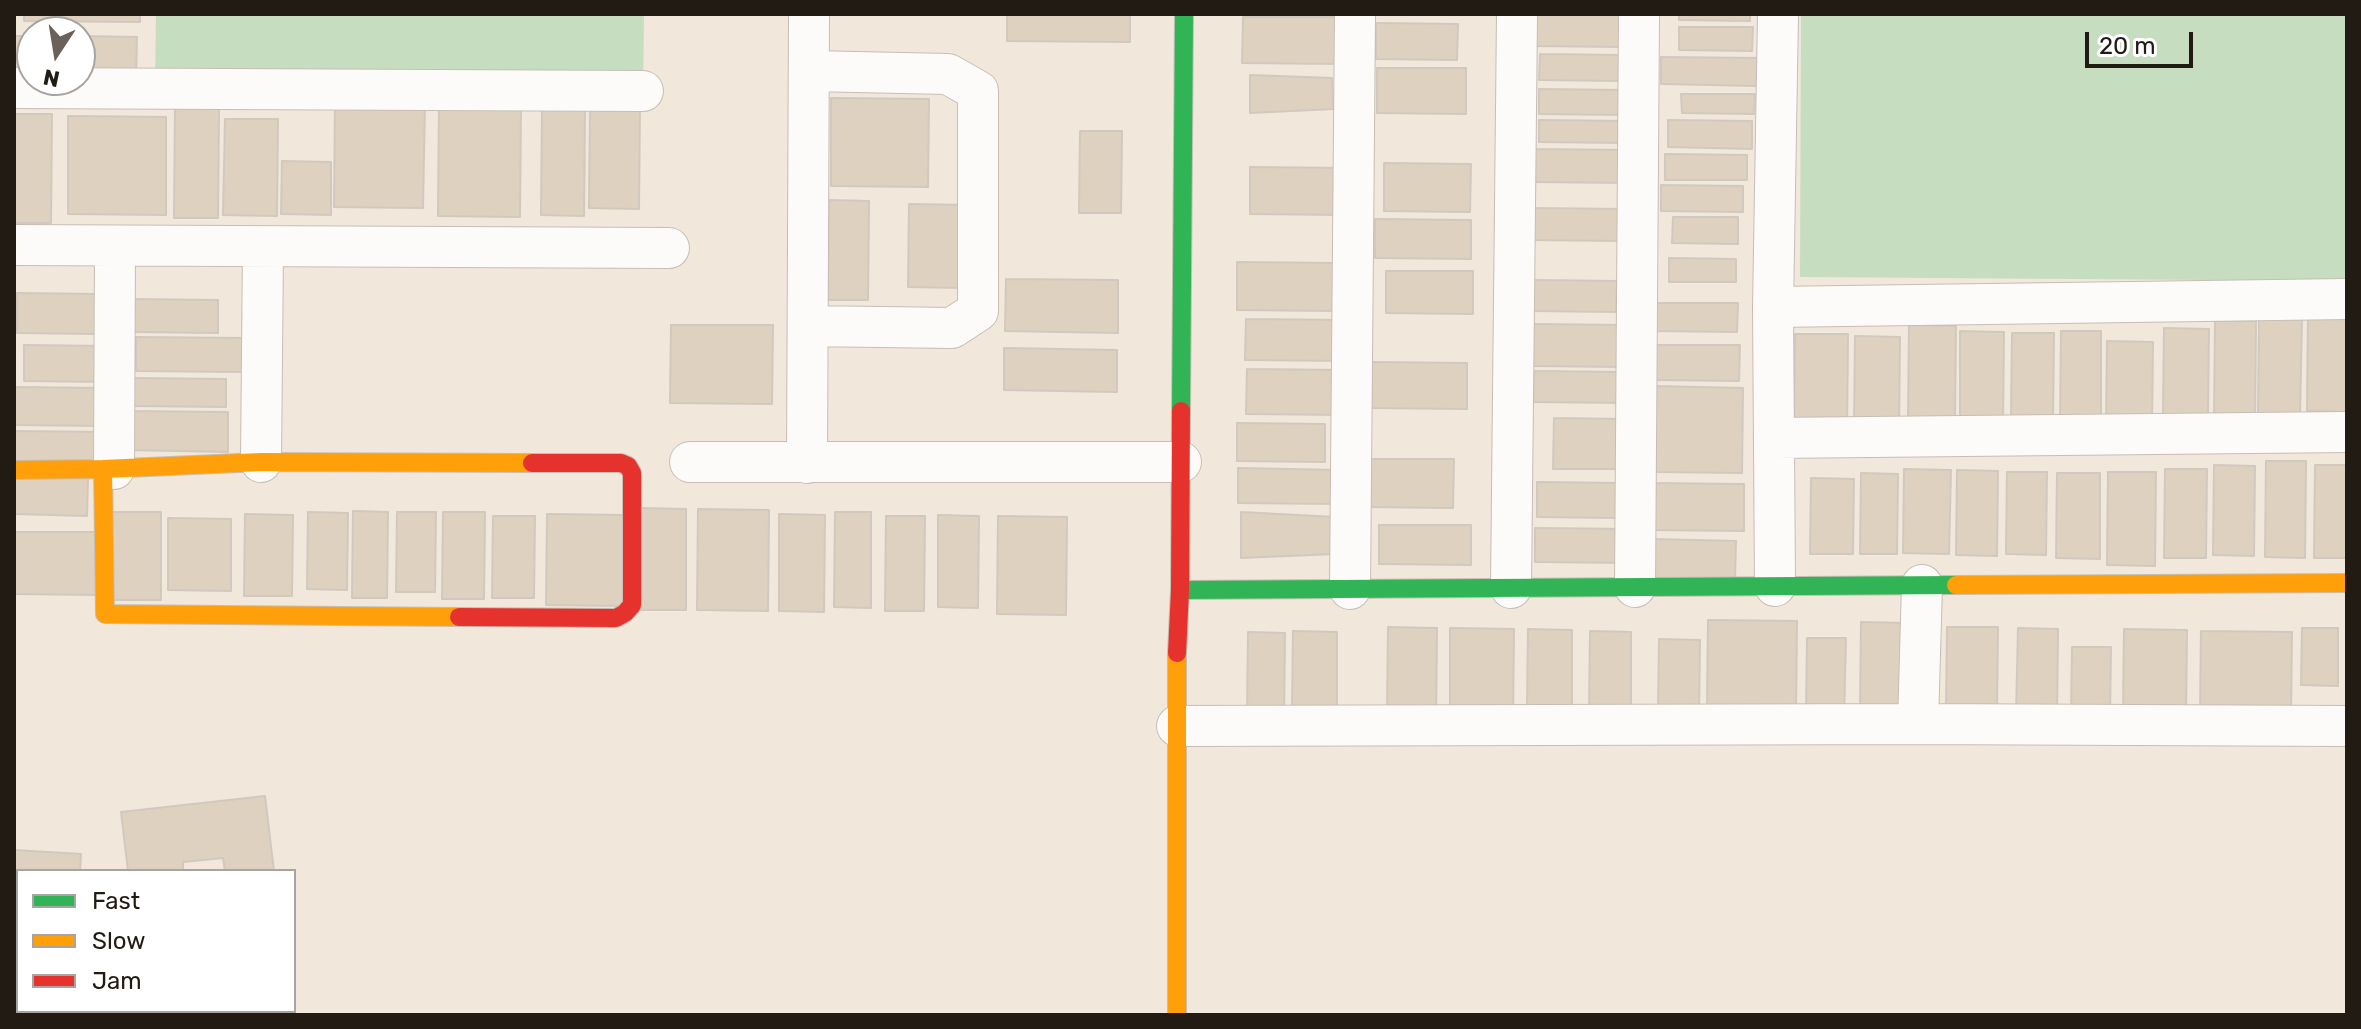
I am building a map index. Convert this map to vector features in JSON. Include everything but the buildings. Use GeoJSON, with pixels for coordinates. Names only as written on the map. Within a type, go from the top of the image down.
{"type":"FeatureCollection","features":[{"type":"Feature","properties":{"kind":"street"},"geometry":{"type":"LineString","coordinates":[[807,463],[809,14]]}},
{"type":"Feature","properties":{"kind":"street"},"geometry":{"type":"LineString","coordinates":[[1177,1015],[1177,634],[1180,590],[1184,14]]}},
{"type":"Feature","properties":{"kind":"street"},"geometry":{"type":"LineString","coordinates":[[1350,589],[1355,14]]}},
{"type":"Feature","properties":{"kind":"street"},"geometry":{"type":"LineString","coordinates":[[1511,588],[1517,14]]}},
{"type":"Feature","properties":{"kind":"street"},"geometry":{"type":"LineString","coordinates":[[1635,587],[1639,14]]}},
{"type":"Feature","properties":{"kind":"street"},"geometry":{"type":"LineString","coordinates":[[1775,586],[1773,307],[1778,14]]}},
{"type":"Feature","properties":{"kind":"street"},"geometry":{"type":"LineString","coordinates":[[808,326],[952,328],[978,311],[978,91],[948,74],[810,71]]}},
{"type":"Feature","properties":{"kind":"street"},"geometry":{"type":"LineString","coordinates":[[14,88],[643,91]]}},
{"type":"Feature","properties":{"kind":"street"},"geometry":{"type":"LineString","coordinates":[[14,245],[669,248]]}},
{"type":"Feature","properties":{"kind":"street"},"geometry":{"type":"LineString","coordinates":[[14,470],[108,469],[261,462],[621,463],[628,466],[632,473],[632,605],[616,618],[105,614],[108,469],[115,246]]}},
{"type":"Feature","properties":{"kind":"street"},"geometry":{"type":"LineString","coordinates":[[261,462],[263,248]]}},
{"type":"Feature","properties":{"kind":"street"},"geometry":{"type":"LineString","coordinates":[[1773,307],[2347,299]]}},
{"type":"Feature","properties":{"kind":"street"},"geometry":{"type":"LineString","coordinates":[[1774,438],[2347,432]]}},
{"type":"Feature","properties":{"kind":"street"},"geometry":{"type":"LineString","coordinates":[[690,462],[1181,462]]}},
{"type":"Feature","properties":{"kind":"street"},"geometry":{"type":"LineString","coordinates":[[1180,590],[2347,583]]}},
{"type":"Feature","properties":{"kind":"street"},"geometry":{"type":"LineString","coordinates":[[1918,724],[1922,585]]}},
{"type":"Feature","properties":{"kind":"street"},"geometry":{"type":"LineString","coordinates":[[1177,726],[2347,726]]}},
{"type":"Feature","properties":{"kind":"green space"},"geometry":{"type":"Polygon","coordinates":[[[156,14],[644,14],[643,91],[155,84],[156,14]]]}},
{"type":"Feature","properties":{"kind":"green space"},"geometry":{"type":"Polygon","coordinates":[[[1801,14],[2347,14],[2347,281],[1800,277],[1801,14]]]}},
{"type":"Feature","properties":{"kind":"traffic: fast"},"geometry":{"type":"LineString","coordinates":[[1181,411],[1184,14]]}},
{"type":"Feature","properties":{"kind":"traffic: fast"},"geometry":{"type":"LineString","coordinates":[[1180,590],[1956,585]]}},
{"type":"Feature","properties":{"kind":"traffic: slow"},"geometry":{"type":"LineString","coordinates":[[14,470],[261,462],[532,463]]}},
{"type":"Feature","properties":{"kind":"traffic: slow"},"geometry":{"type":"LineString","coordinates":[[103,469],[105,614],[459,617]]}},
{"type":"Feature","properties":{"kind":"traffic: slow"},"geometry":{"type":"LineString","coordinates":[[1956,585],[2347,583]]}},
{"type":"Feature","properties":{"kind":"traffic: slow"},"geometry":{"type":"LineString","coordinates":[[1177,653],[1177,1015]]}},
{"type":"Feature","properties":{"kind":"traffic: jam"},"geometry":{"type":"LineString","coordinates":[[1177,653],[1181,411]]}},
{"type":"Feature","properties":{"kind":"traffic: jam"},"geometry":{"type":"LineString","coordinates":[[459,617],[616,618],[632,605],[632,473],[628,466],[621,463],[532,463]]}}]}
